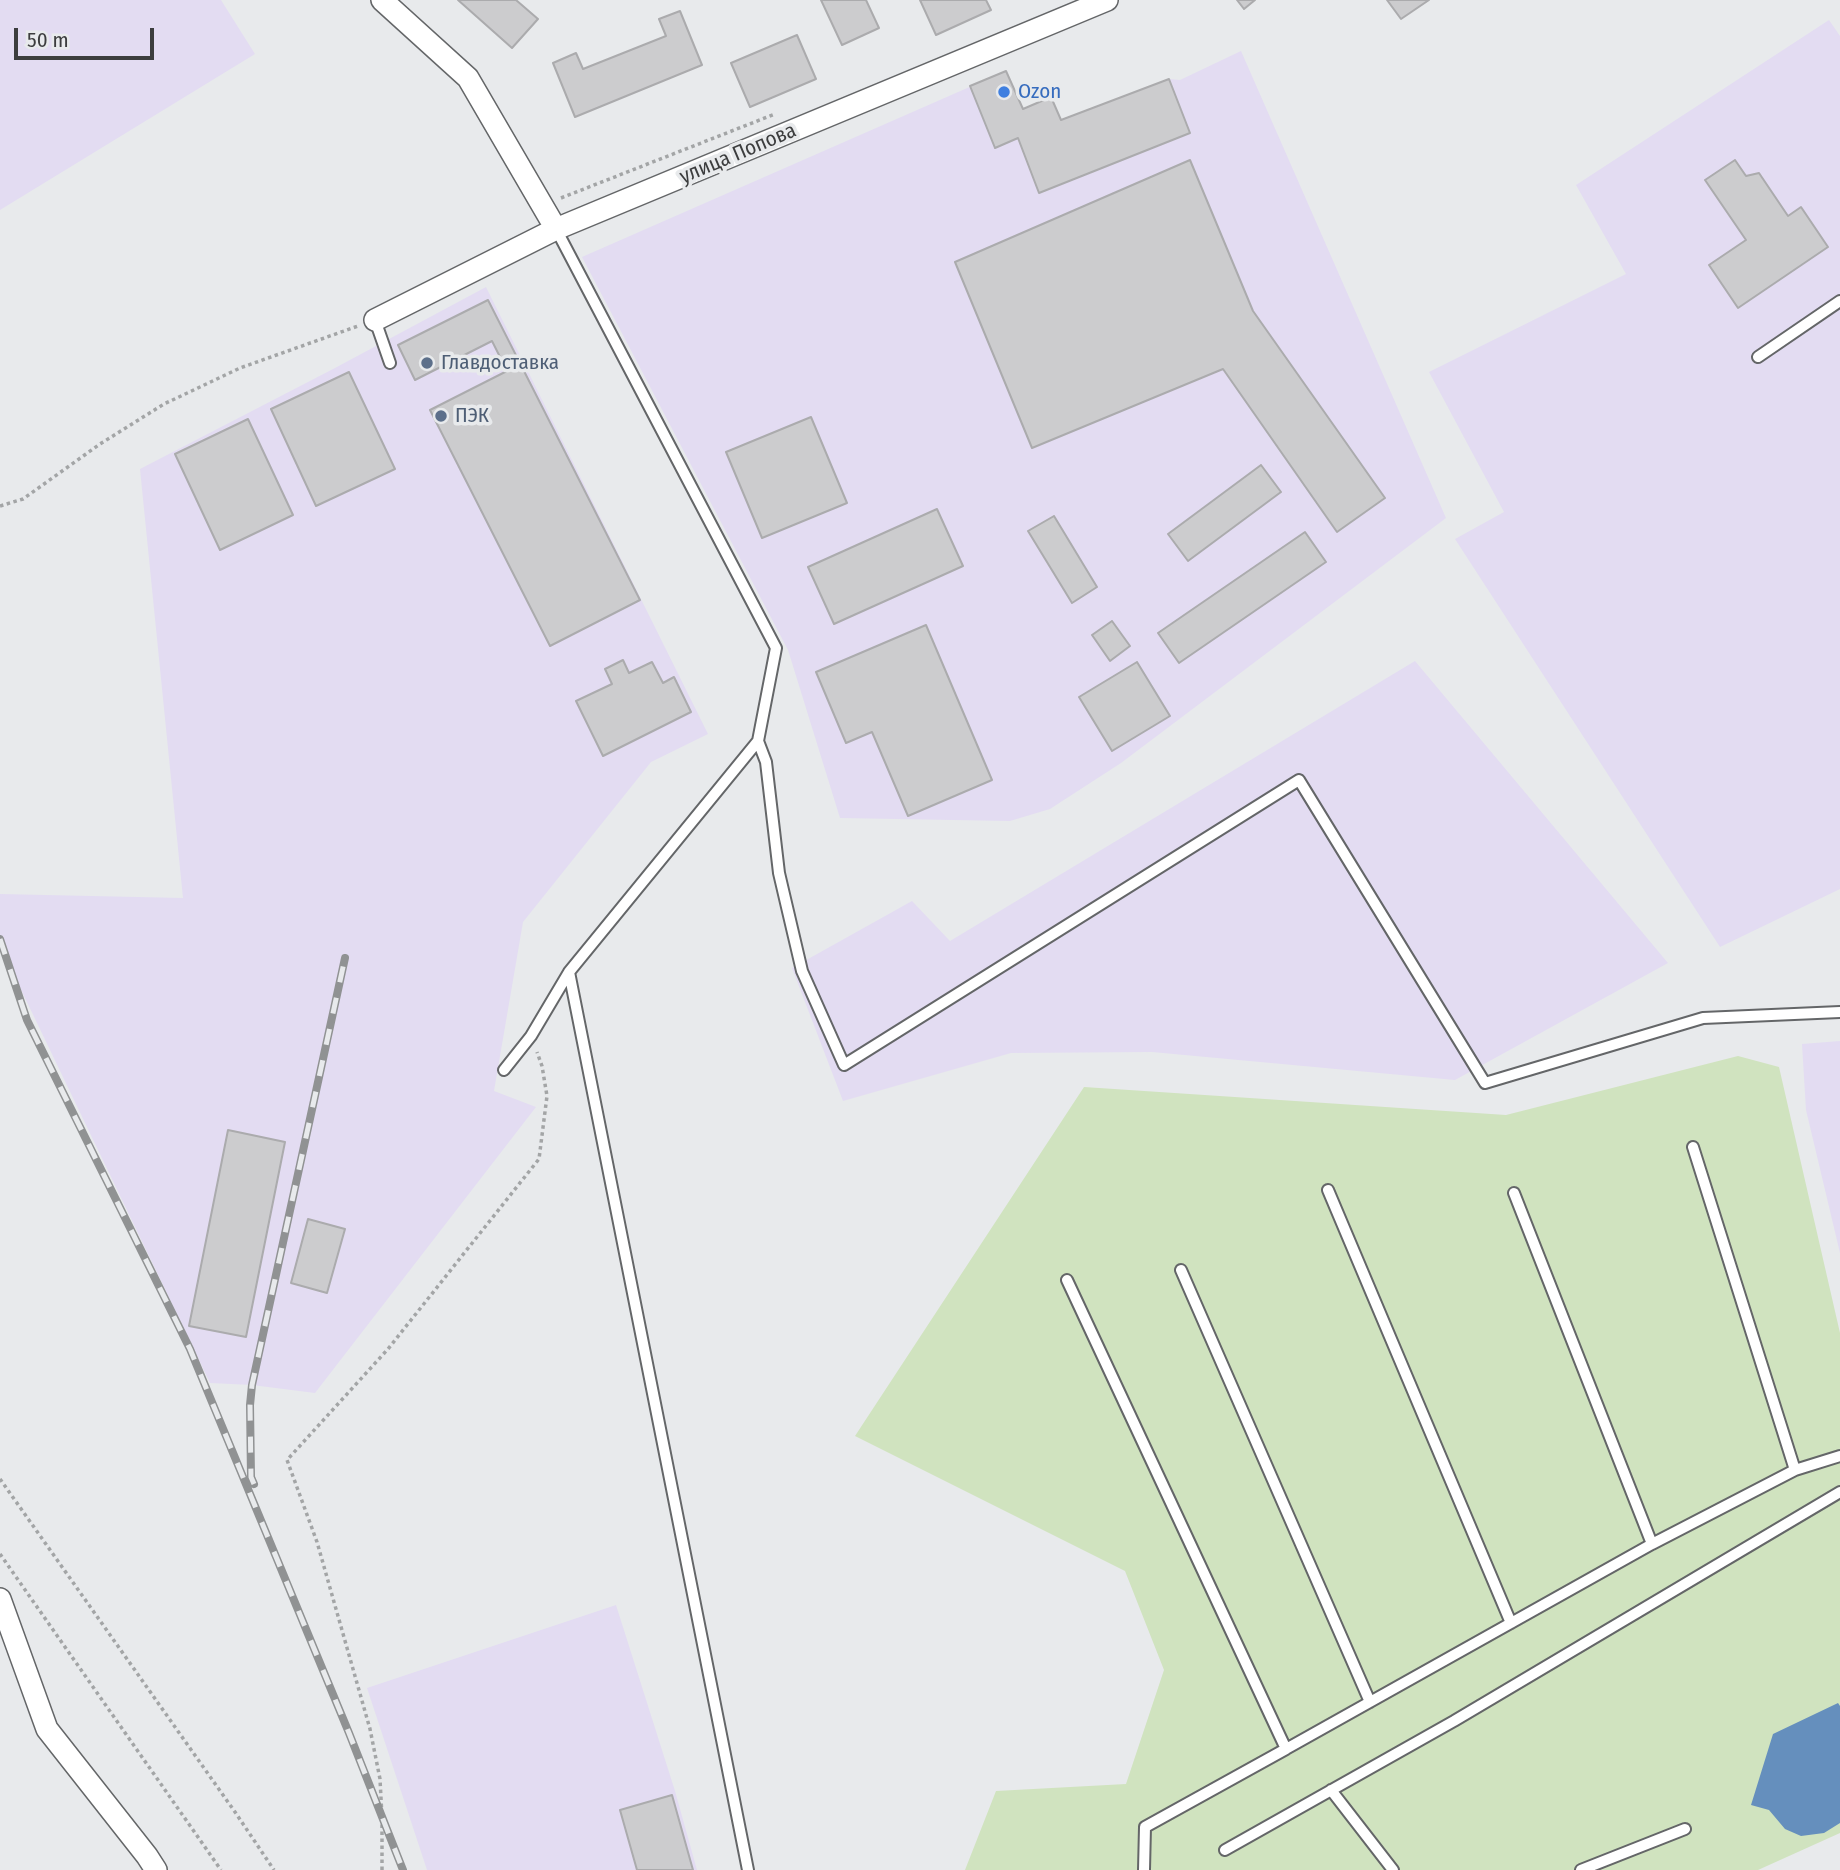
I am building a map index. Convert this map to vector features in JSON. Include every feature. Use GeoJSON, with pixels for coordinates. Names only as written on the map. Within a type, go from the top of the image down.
{"type":"FeatureCollection","features":[{"type":"Feature","properties":{"kind":"street"},"geometry":{"type":"LineString","coordinates":[[382,0],[468,78],[556,229]]}},
{"type":"Feature","properties":{"kind":"street","name":"улица Попова"},"geometry":{"type":"LineString","coordinates":[[375,320],[556,229],[1108,0]]}},
{"type":"Feature","properties":{"kind":"street"},"geometry":{"type":"LineString","coordinates":[[0,1599],[47,1730],[156,1870]]}},
{"type":"Feature","properties":{"kind":"lane"},"geometry":{"type":"LineString","coordinates":[[505,1070],[531,1036],[569,972],[758,741],[776,648],[556,229]]}},
{"type":"Feature","properties":{"kind":"lane"},"geometry":{"type":"LineString","coordinates":[[1758,357],[1840,301]]}},
{"type":"Feature","properties":{"kind":"lane"},"geometry":{"type":"LineString","coordinates":[[375,320],[390,363]]}},
{"type":"Feature","properties":{"kind":"lane"},"geometry":{"type":"LineString","coordinates":[[758,741],[766,762],[779,873],[802,971],[844,1065],[1298,780],[1485,1083],[1703,1017],[1840,1012]]}},
{"type":"Feature","properties":{"kind":"lane"},"geometry":{"type":"LineString","coordinates":[[569,972],[748,1870]]}},
{"type":"Feature","properties":{"kind":"lane"},"geometry":{"type":"LineString","coordinates":[[1693,1147],[1795,1470]]}},
{"type":"Feature","properties":{"kind":"lane"},"geometry":{"type":"LineString","coordinates":[[1328,1190],[1511,1623]]}},
{"type":"Feature","properties":{"kind":"lane"},"geometry":{"type":"LineString","coordinates":[[1514,1193],[1652,1544]]}},
{"type":"Feature","properties":{"kind":"lane"},"geometry":{"type":"LineString","coordinates":[[1181,1270],[1370,1702]]}},
{"type":"Feature","properties":{"kind":"lane"},"geometry":{"type":"LineString","coordinates":[[1067,1280],[1286,1749]]}},
{"type":"Feature","properties":{"kind":"lane"},"geometry":{"type":"LineString","coordinates":[[1144,1870],[1145,1828],[1652,1544],[1795,1470],[1840,1455]]}},
{"type":"Feature","properties":{"kind":"lane"},"geometry":{"type":"LineString","coordinates":[[1225,1850],[1465,1714],[1840,1492]]}},
{"type":"Feature","properties":{"kind":"lane"},"geometry":{"type":"LineString","coordinates":[[1331,1790],[1393,1870]]}},
{"type":"Feature","properties":{"kind":"lane"},"geometry":{"type":"LineString","coordinates":[[1581,1870],[1685,1829]]}},
{"type":"Feature","properties":{"kind":"path"},"geometry":{"type":"LineString","coordinates":[[0,506],[23,499],[100,444],[164,404],[240,368],[375,320]]}},
{"type":"Feature","properties":{"kind":"path"},"geometry":{"type":"LineString","coordinates":[[382,1870],[383,1817],[380,1779],[370,1729],[317,1542],[286,1460],[388,1349],[539,1159],[547,1096],[542,1066],[531,1036]]}},
{"type":"Feature","properties":{"kind":"path"},"geometry":{"type":"LineString","coordinates":[[0,1479],[274,1870]]}},
{"type":"Feature","properties":{"kind":"path"},"geometry":{"type":"LineString","coordinates":[[0,1554],[220,1870]]}},
{"type":"Feature","properties":{"kind":"shaded area"},"geometry":{"type":"Polygon","coordinates":[[[0,0],[221,0],[255,54],[0,210],[0,0]]]}},
{"type":"Feature","properties":{"kind":"shaded area"},"geometry":{"type":"Polygon","coordinates":[[[1829,20],[1840,36],[1840,889],[1720,947],[1455,539],[1504,512],[1429,372],[1626,274],[1576,185],[1829,20]]]}},
{"type":"Feature","properties":{"kind":"shaded area"},"geometry":{"type":"Polygon","coordinates":[[[1241,51],[1446,518],[1121,763],[1050,809],[1010,821],[840,818],[788,650],[582,257],[1006,71],[1022,109],[1051,97],[1061,120],[1169,79],[1180,80],[1241,51]]]}},
{"type":"Feature","properties":{"kind":"shaded area"},"geometry":{"type":"Polygon","coordinates":[[[486,287],[708,734],[651,762],[523,922],[494,1091],[536,1107],[315,1393],[210,1383],[0,946],[0,894],[183,898],[140,469],[486,287]]]}},
{"type":"Feature","properties":{"kind":"shaded area"},"geometry":{"type":"Polygon","coordinates":[[[1415,661],[1668,963],[1455,1080],[1152,1052],[1011,1053],[843,1101],[792,968],[912,901],[950,941],[1415,661]]]}},
{"type":"Feature","properties":{"kind":"shaded area"},"geometry":{"type":"Polygon","coordinates":[[[1840,1041],[1840,1253],[1806,1110],[1802,1044],[1840,1041]]]}},
{"type":"Feature","properties":{"kind":"shaded area"},"geometry":{"type":"Polygon","coordinates":[[[616,1605],[697,1870],[427,1870],[367,1688],[616,1605]]]}},
{"type":"Feature","properties":{"kind":"green space"},"geometry":{"type":"Polygon","coordinates":[[[1738,1056],[1779,1067],[1840,1333],[1840,1833],[1758,1870],[965,1870],[996,1791],[1126,1784],[1164,1670],[1125,1571],[855,1436],[1084,1087],[1506,1115],[1738,1056]]]}},
{"type":"Feature","properties":{"kind":"water"},"geometry":{"type":"Polygon","coordinates":[[[1838,1703],[1840,1823],[1824,1833],[1801,1836],[1785,1829],[1769,1810],[1751,1805],[1773,1734],[1838,1703]]]}},
{"type":"Feature","properties":{"kind":"building"},"geometry":{"type":"Polygon","coordinates":[[[458,0],[516,0],[538,19],[512,48],[458,0]]]}},
{"type":"Feature","properties":{"kind":"building"},"geometry":{"type":"Polygon","coordinates":[[[821,0],[866,0],[879,28],[842,45],[821,0]]]}},
{"type":"Feature","properties":{"kind":"building"},"geometry":{"type":"Polygon","coordinates":[[[920,0],[986,0],[991,10],[936,35],[920,0]]]}},
{"type":"Feature","properties":{"kind":"building"},"geometry":{"type":"Polygon","coordinates":[[[1237,0],[1255,0],[1244,9],[1237,0]]]}},
{"type":"Feature","properties":{"kind":"building"},"geometry":{"type":"Polygon","coordinates":[[[1387,0],[1429,0],[1401,19],[1387,0]]]}},
{"type":"Feature","properties":{"kind":"building"},"geometry":{"type":"Polygon","coordinates":[[[680,11],[702,65],[575,117],[553,63],[576,53],[583,69],[666,36],[659,19],[680,11]]]}},
{"type":"Feature","properties":{"kind":"building"},"geometry":{"type":"Polygon","coordinates":[[[797,35],[816,79],[750,107],[731,63],[797,35]]]}},
{"type":"Feature","properties":{"kind":"building"},"geometry":{"type":"Polygon","coordinates":[[[1006,71],[1023,109],[1051,97],[1061,120],[1169,79],[1190,133],[1039,193],[1018,138],[995,148],[970,86],[1006,71]]]}},
{"type":"Feature","properties":{"kind":"building"},"geometry":{"type":"Polygon","coordinates":[[[1190,160],[1253,311],[1385,498],[1337,532],[1223,369],[1032,448],[955,262],[1190,160]]]}},
{"type":"Feature","properties":{"kind":"building"},"geometry":{"type":"Polygon","coordinates":[[[1735,160],[1746,176],[1759,173],[1788,216],[1801,207],[1828,247],[1738,308],[1709,265],[1746,240],[1705,180],[1735,160]]]}},
{"type":"Feature","properties":{"kind":"building"},"geometry":{"type":"Polygon","coordinates":[[[488,300],[640,600],[550,646],[430,410],[507,371],[492,341],[415,380],[398,345],[488,300]]]}},
{"type":"Feature","properties":{"kind":"building"},"geometry":{"type":"Polygon","coordinates":[[[349,372],[395,469],[316,506],[271,409],[349,372]]]}},
{"type":"Feature","properties":{"kind":"building"},"geometry":{"type":"Polygon","coordinates":[[[811,417],[847,503],[762,538],[726,452],[811,417]]]}},
{"type":"Feature","properties":{"kind":"building"},"geometry":{"type":"Polygon","coordinates":[[[248,419],[293,515],[220,550],[175,454],[248,419]]]}},
{"type":"Feature","properties":{"kind":"building"},"geometry":{"type":"Polygon","coordinates":[[[1261,465],[1281,492],[1188,561],[1168,534],[1261,465]]]}},
{"type":"Feature","properties":{"kind":"building"},"geometry":{"type":"Polygon","coordinates":[[[937,509],[963,566],[834,624],[808,567],[937,509]]]}},
{"type":"Feature","properties":{"kind":"building"},"geometry":{"type":"Polygon","coordinates":[[[1054,516],[1097,587],[1072,603],[1028,531],[1054,516]]]}},
{"type":"Feature","properties":{"kind":"building"},"geometry":{"type":"Polygon","coordinates":[[[1305,532],[1326,562],[1179,663],[1158,633],[1305,532]]]}},
{"type":"Feature","properties":{"kind":"building"},"geometry":{"type":"Polygon","coordinates":[[[1112,621],[1130,646],[1110,661],[1092,635],[1112,621]]]}},
{"type":"Feature","properties":{"kind":"building"},"geometry":{"type":"Polygon","coordinates":[[[926,625],[992,780],[908,816],[872,732],[846,743],[816,672],[926,625]]]}},
{"type":"Feature","properties":{"kind":"building"},"geometry":{"type":"Polygon","coordinates":[[[623,660],[629,673],[652,662],[663,683],[674,677],[691,712],[603,756],[576,701],[612,684],[605,669],[623,660]]]}},
{"type":"Feature","properties":{"kind":"building"},"geometry":{"type":"Polygon","coordinates":[[[1137,662],[1170,716],[1112,751],[1079,697],[1137,662]]]}},
{"type":"Feature","properties":{"kind":"building"},"geometry":{"type":"Polygon","coordinates":[[[228,1130],[285,1142],[246,1337],[189,1326],[228,1130]]]}},
{"type":"Feature","properties":{"kind":"building"},"geometry":{"type":"Polygon","coordinates":[[[308,1219],[345,1229],[327,1293],[291,1283],[308,1219]]]}},
{"type":"Feature","properties":{"kind":"building"},"geometry":{"type":"Polygon","coordinates":[[[672,1795],[693,1870],[637,1870],[620,1810],[672,1795]]]}},
{"type":"Feature","properties":{"kind":"railway"},"geometry":{"type":"LineString","coordinates":[[0,939],[27,1020],[190,1349],[403,1870]]}},
{"type":"Feature","properties":{"kind":"railway"},"geometry":{"type":"LineString","coordinates":[[254,1484],[251,1477],[252,1385],[345,958]]}},
{"type":"Feature","properties":{"kind":"place","name":"Ozon"},"geometry":{"type":"Point","coordinates":[1004,92]}},
{"type":"Feature","properties":{"kind":"place","name":"Главдоставка"},"geometry":{"type":"Point","coordinates":[427,363]}},
{"type":"Feature","properties":{"kind":"place","name":"ПЭК"},"geometry":{"type":"Point","coordinates":[441,416]}}]}
